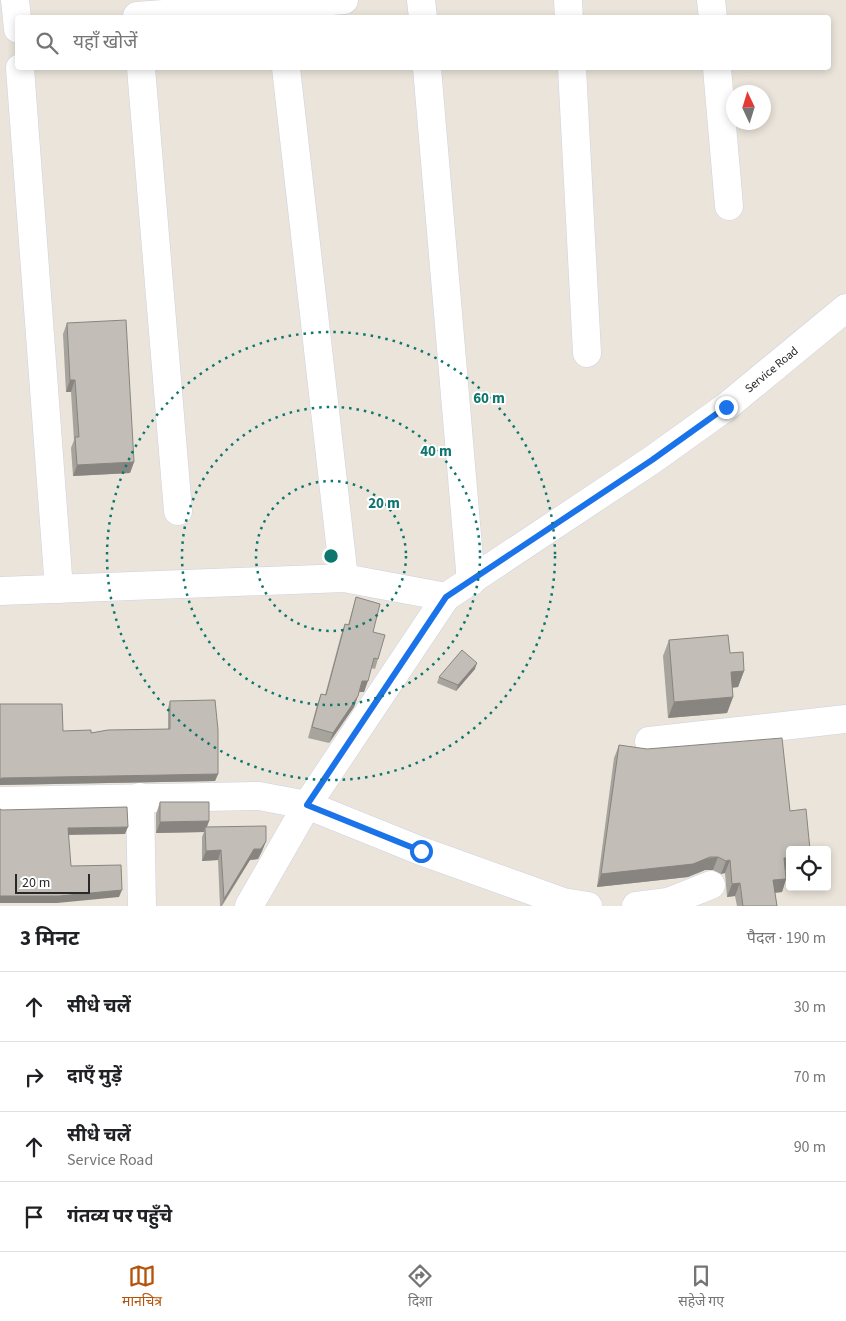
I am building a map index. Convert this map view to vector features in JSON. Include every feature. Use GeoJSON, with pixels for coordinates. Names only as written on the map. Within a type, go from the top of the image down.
{"type":"FeatureCollection","features":[{"type":"Feature","properties":{"kind":"street"},"geometry":{"type":"LineString","coordinates":[[15,0],[17,15]]}},
{"type":"Feature","properties":{"kind":"street"},"geometry":{"type":"LineString","coordinates":[[136,11],[280,11],[344,0]]}},
{"type":"Feature","properties":{"kind":"street"},"geometry":{"type":"LineString","coordinates":[[421,0],[423,15]]}},
{"type":"Feature","properties":{"kind":"street"},"geometry":{"type":"LineString","coordinates":[[568,0],[569,15]]}},
{"type":"Feature","properties":{"kind":"street"},"geometry":{"type":"LineString","coordinates":[[711,0],[713,15]]}},
{"type":"Feature","properties":{"kind":"street"},"geometry":{"type":"LineString","coordinates":[[20,70],[59,589]]}},
{"type":"Feature","properties":{"kind":"street"},"geometry":{"type":"LineString","coordinates":[[141,70],[178,511]]}},
{"type":"Feature","properties":{"kind":"street"},"geometry":{"type":"LineString","coordinates":[[286,70],[344,578]]}},
{"type":"Feature","properties":{"kind":"street"},"geometry":{"type":"LineString","coordinates":[[427,70],[471,582]]}},
{"type":"Feature","properties":{"kind":"street"},"geometry":{"type":"LineString","coordinates":[[572,70],[588,353]]}},
{"type":"Feature","properties":{"kind":"street"},"geometry":{"type":"LineString","coordinates":[[717,70],[729,206]]}},
{"type":"Feature","properties":{"kind":"street","name":"Service Road"},"geometry":{"type":"LineString","coordinates":[[446,597],[652,460],[726,407],[846,308]]}},
{"type":"Feature","properties":{"kind":"street"},"geometry":{"type":"LineString","coordinates":[[0,591],[344,578],[446,597],[307,805],[249,906]]}},
{"type":"Feature","properties":{"kind":"street"},"geometry":{"type":"LineString","coordinates":[[649,741],[846,719]]}},
{"type":"Feature","properties":{"kind":"street"},"geometry":{"type":"LineString","coordinates":[[0,801],[259,796],[307,805],[421,851],[563,902],[588,906]]}},
{"type":"Feature","properties":{"kind":"street"},"geometry":{"type":"LineString","coordinates":[[140,797],[142,906]]}},
{"type":"Feature","properties":{"kind":"street"},"geometry":{"type":"LineString","coordinates":[[636,906],[668,902],[711,885]]}},
{"type":"Feature","properties":{"kind":"building"},"geometry":{"type":"Polygon","coordinates":[[[126,320],[134,462],[77,465],[75,437],[79,437],[75,380],[70,380],[67,323],[126,320]]]}},
{"type":"Feature","properties":{"kind":"building"},"geometry":{"type":"Polygon","coordinates":[[[356,597],[380,604],[373,632],[385,635],[378,659],[374,658],[368,681],[362,681],[358,696],[333,733],[312,727],[321,694],[326,695],[345,624],[349,625],[356,597]]]}},
{"type":"Feature","properties":{"kind":"building"},"geometry":{"type":"Polygon","coordinates":[[[728,635],[730,653],[743,652],[744,671],[731,672],[733,697],[674,702],[669,640],[728,635]]]}},
{"type":"Feature","properties":{"kind":"building"},"geometry":{"type":"Polygon","coordinates":[[[462,650],[477,663],[458,685],[439,677],[462,650]]]}},
{"type":"Feature","properties":{"kind":"building"},"geometry":{"type":"Polygon","coordinates":[[[215,700],[218,730],[218,774],[0,779],[0,704],[62,704],[63,731],[91,730],[91,733],[108,730],[170,729],[170,701],[215,700]]]}},
{"type":"Feature","properties":{"kind":"building"},"geometry":{"type":"Polygon","coordinates":[[[782,738],[790,811],[806,809],[810,846],[786,846],[786,858],[784,858],[786,879],[773,880],[777,906],[743,906],[740,883],[732,884],[730,860],[726,861],[718,857],[710,857],[693,864],[601,874],[619,745],[647,749],[782,738]]]}},
{"type":"Feature","properties":{"kind":"building"},"geometry":{"type":"Polygon","coordinates":[[[160,802],[209,802],[209,821],[160,822],[160,802]]]}},
{"type":"Feature","properties":{"kind":"building"},"geometry":{"type":"Polygon","coordinates":[[[127,807],[128,827],[68,828],[71,866],[121,865],[122,890],[59,896],[0,896],[0,809],[127,807]]]}},
{"type":"Feature","properties":{"kind":"building"},"geometry":{"type":"Polygon","coordinates":[[[266,826],[266,841],[261,849],[254,849],[224,899],[221,850],[206,851],[205,827],[266,826]]]}},
{"type":"Feature","properties":{"kind":"route"},"geometry":{"type":"LineString","coordinates":[[421,851],[307,805],[446,597],[652,460],[726,407]]}}]}
